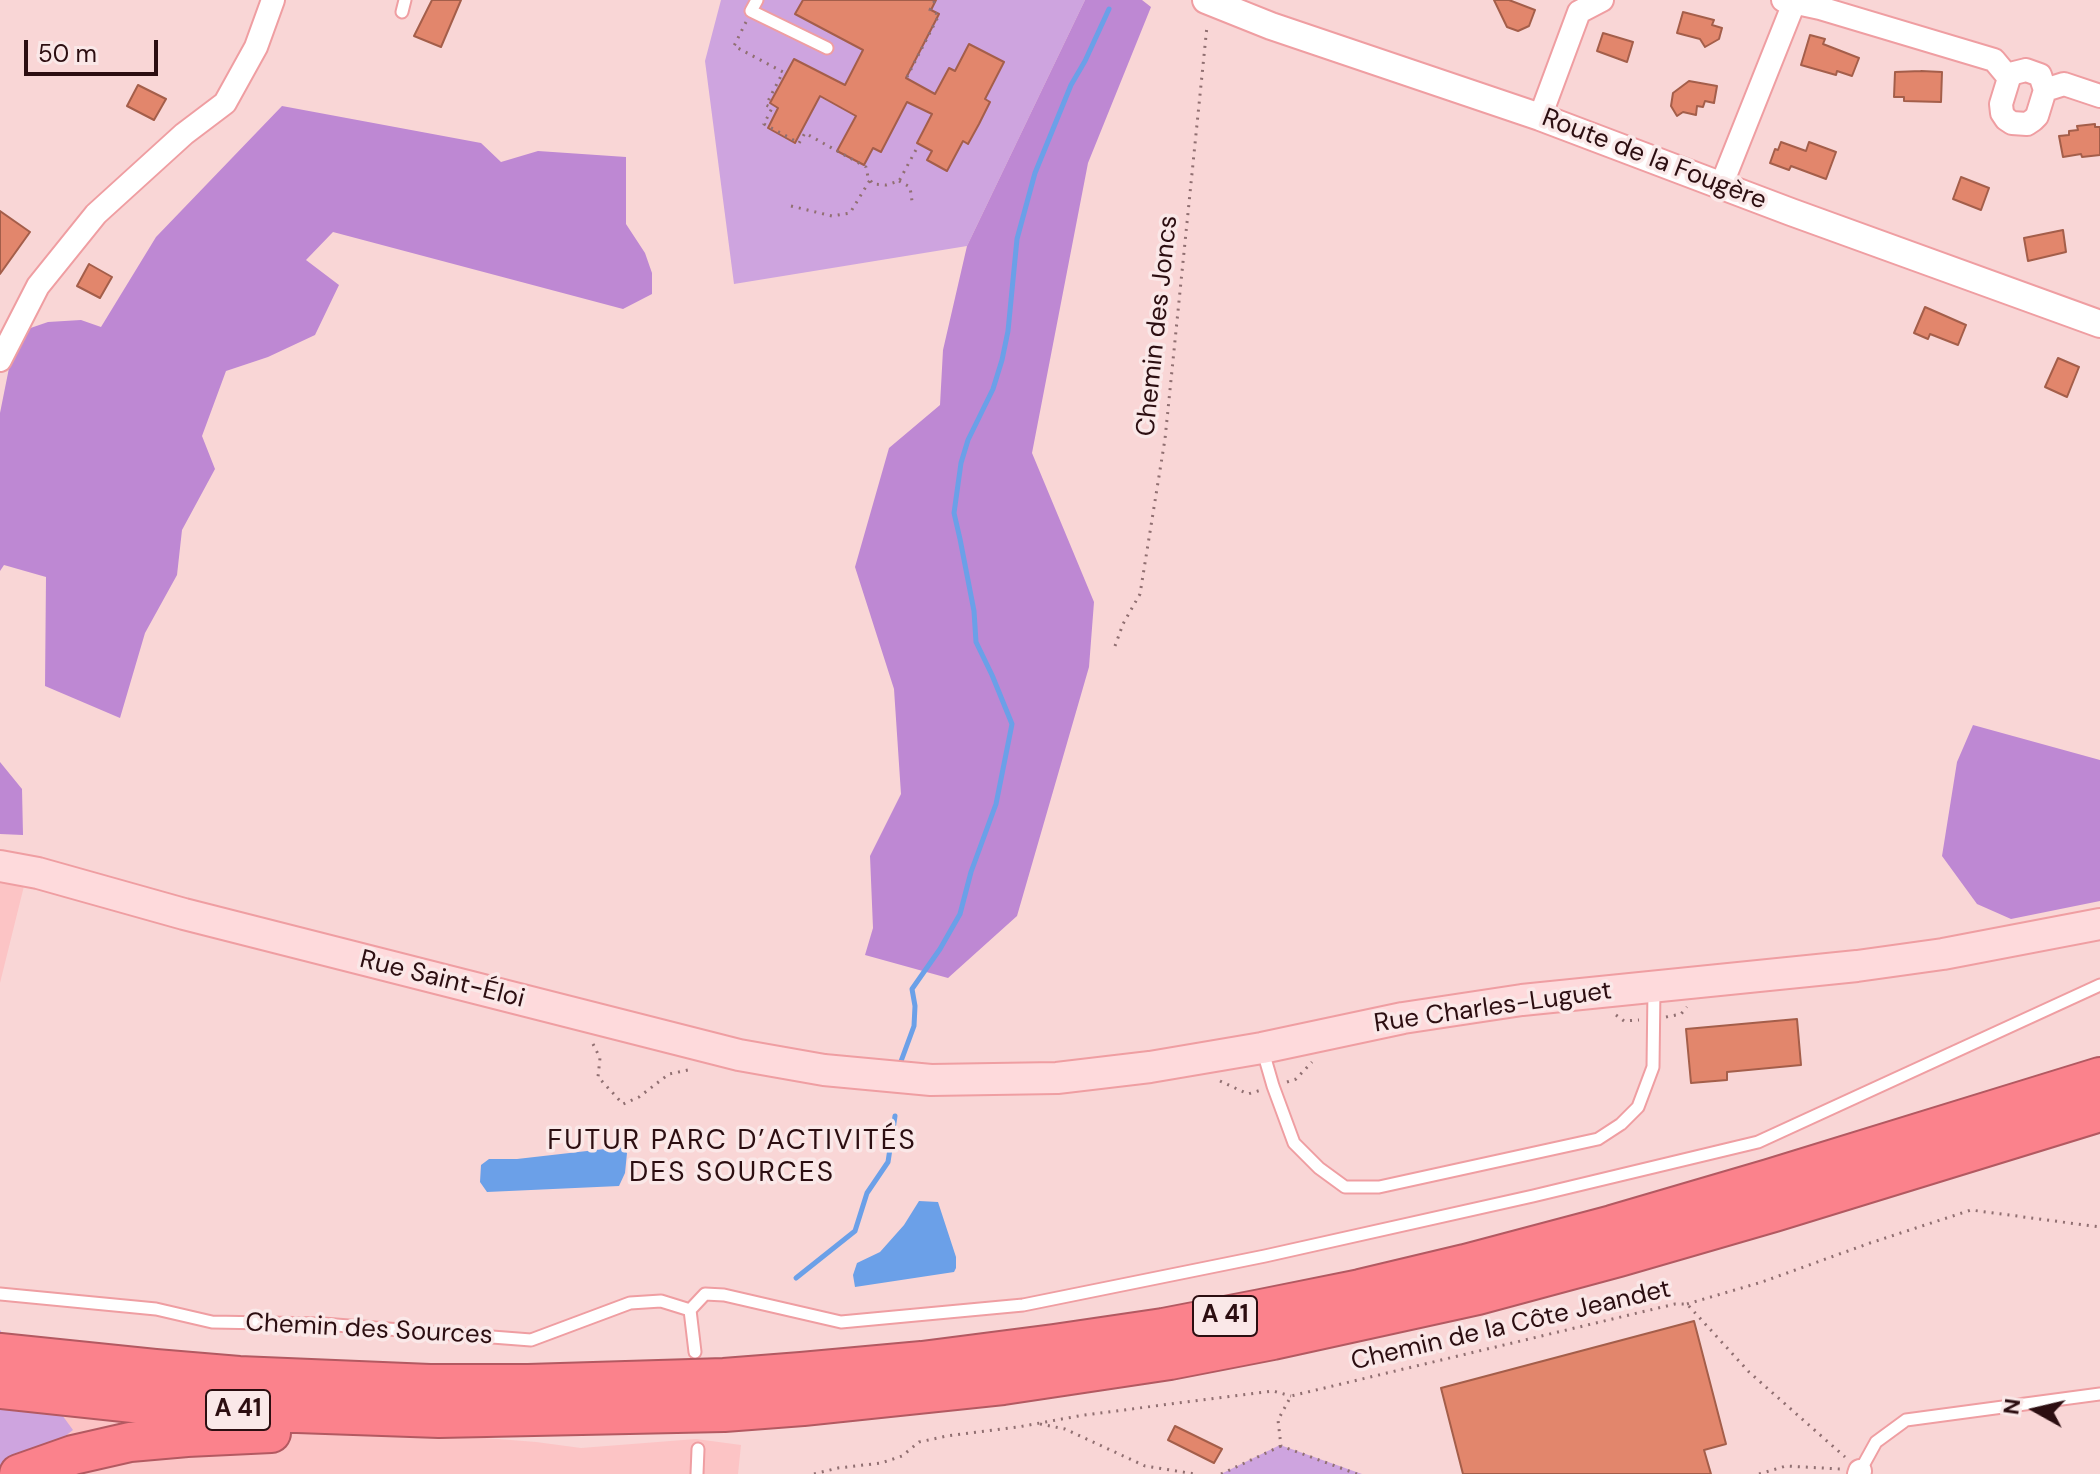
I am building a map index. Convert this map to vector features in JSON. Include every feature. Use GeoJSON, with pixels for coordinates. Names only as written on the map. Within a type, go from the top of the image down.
{"type":"FeatureCollection","features":[{"type":"Feature","properties":{"kind":"highway","name":"A 41"},"geometry":{"type":"LineString","coordinates":[[0,1353],[239,1376],[528,1384],[785,1374],[1040,1346],[1233,1315],[1465,1264],[1727,1192],[2100,1077]]}},
{"type":"Feature","properties":{"kind":"highway","name":"A 41"},"geometry":{"type":"LineString","coordinates":[[0,1389],[152,1405],[439,1418],[724,1412],[1003,1385],[1170,1360],[1478,1295],[1774,1212],[2100,1112]]}},
{"type":"Feature","properties":{"kind":"highway"},"geometry":{"type":"LineString","coordinates":[[19,1474],[73,1455],[130,1442],[476,1417]]}},
{"type":"Feature","properties":{"kind":"main road","name":"Rue Saint-Éloi"},"geometry":{"type":"LineString","coordinates":[[0,866],[38,873],[184,914],[739,1055],[887,1077]]}},
{"type":"Feature","properties":{"kind":"main road","name":"Rue Charles-Luguet"},"geometry":{"type":"LineString","coordinates":[[887,1077],[931,1080],[1057,1078],[1150,1067],[1262,1048],[1403,1018],[1522,1000],[1857,966],[1943,954],[2100,924]]}},
{"type":"Feature","properties":{"kind":"street"},"geometry":{"type":"LineString","coordinates":[[0,360],[38,286],[96,214],[184,134],[225,103],[256,47],[273,0]]}},
{"type":"Feature","properties":{"kind":"street"},"geometry":{"type":"LineString","coordinates":[[1540,117],[1575,6],[1602,0]]}},
{"type":"Feature","properties":{"kind":"street","name":"Route de la Fougère"},"geometry":{"type":"LineString","coordinates":[[1208,1],[1271,26],[1540,117],[2100,324]]}},
{"type":"Feature","properties":{"kind":"street"},"geometry":{"type":"LineString","coordinates":[[1721,186],[1788,1],[1994,60],[2009,78]]}},
{"type":"Feature","properties":{"kind":"street"},"geometry":{"type":"LineString","coordinates":[[2019,71],[2033,71],[2040,75],[2045,90],[2037,116],[2027,124],[2012,123],[2002,113],[2001,104],[2009,78],[2019,71]]}},
{"type":"Feature","properties":{"kind":"street"},"geometry":{"type":"LineString","coordinates":[[2045,90],[2064,84],[2100,96]]}},
{"type":"Feature","properties":{"kind":"lane"},"geometry":{"type":"LineString","coordinates":[[402,12],[405,0]]}},
{"type":"Feature","properties":{"kind":"lane"},"geometry":{"type":"LineString","coordinates":[[754,6],[827,48]]}},
{"type":"Feature","properties":{"kind":"lane"},"geometry":{"type":"LineString","coordinates":[[695,1352],[690,1310],[705,1294],[724,1295],[841,1322],[1023,1305],[1265,1256],[1758,1142],[2100,985]]}},
{"type":"Feature","properties":{"kind":"lane"},"geometry":{"type":"LineString","coordinates":[[1262,1048],[1294,1143],[1319,1168],[1345,1187],[1379,1187],[1598,1139],[1621,1124],[1638,1107],[1653,1067],[1654,986]]}},
{"type":"Feature","properties":{"kind":"lane","name":"Chemin des Sources"},"geometry":{"type":"LineString","coordinates":[[0,1294],[156,1309],[212,1322],[323,1324],[531,1340],[630,1303],[661,1301],[690,1310]]}},
{"type":"Feature","properties":{"kind":"lane"},"geometry":{"type":"LineString","coordinates":[[1859,1472],[1876,1442],[1906,1420],[2100,1394]]}},
{"type":"Feature","properties":{"kind":"lane"},"geometry":{"type":"LineString","coordinates":[[697,1474],[698,1449]]}},
{"type":"Feature","properties":{"kind":"path"},"geometry":{"type":"LineString","coordinates":[[907,77],[939,15],[930,10],[935,0]]}},
{"type":"Feature","properties":{"kind":"path","name":"Chemin des Joncs"},"geometry":{"type":"LineString","coordinates":[[1115,646],[1140,594],[1165,439],[1208,1]]}},
{"type":"Feature","properties":{"kind":"path"},"geometry":{"type":"LineString","coordinates":[[754,6],[734,46],[783,72],[766,105],[772,108],[764,124],[799,143],[805,133],[866,167],[873,184],[886,185],[899,181],[917,148]]}},
{"type":"Feature","properties":{"kind":"path"},"geometry":{"type":"LineString","coordinates":[[791,206],[832,216],[850,213],[870,180]]}},
{"type":"Feature","properties":{"kind":"path"},"geometry":{"type":"LineString","coordinates":[[899,181],[910,187],[912,201]]}},
{"type":"Feature","properties":{"kind":"path"},"geometry":{"type":"LineString","coordinates":[[1611,1012],[1624,1021],[1654,1019],[1681,1014],[1691,1003]]}},
{"type":"Feature","properties":{"kind":"path"},"geometry":{"type":"LineString","coordinates":[[588,1040],[595,1046],[600,1058],[598,1077],[623,1104],[639,1097],[669,1074],[701,1070]]}},
{"type":"Feature","properties":{"kind":"path"},"geometry":{"type":"LineString","coordinates":[[1212,1080],[1223,1081],[1248,1094],[1296,1079],[1315,1058]]}},
{"type":"Feature","properties":{"kind":"path"},"geometry":{"type":"LineString","coordinates":[[1687,1304],[1762,1282],[1971,1210],[2100,1227]]}},
{"type":"Feature","properties":{"kind":"path","name":"Chemin de la Côte Jeandet"},"geometry":{"type":"LineString","coordinates":[[814,1474],[881,1463],[902,1456],[919,1442],[1084,1415],[1273,1391],[1291,1396],[1675,1304],[1687,1304],[1749,1372],[1859,1472]]}},
{"type":"Feature","properties":{"kind":"path"},"geometry":{"type":"LineString","coordinates":[[1281,1446],[1278,1420],[1291,1396]]}},
{"type":"Feature","properties":{"kind":"path"},"geometry":{"type":"LineString","coordinates":[[1036,1424],[1065,1429],[1145,1466],[1195,1474]]}},
{"type":"Feature","properties":{"kind":"path"},"geometry":{"type":"LineString","coordinates":[[1221,1474],[1281,1446],[1357,1474]]}},
{"type":"Feature","properties":{"kind":"path"},"geometry":{"type":"LineString","coordinates":[[1759,1474],[1786,1466],[1859,1472]]}},
{"type":"Feature","properties":{"kind":"shaded area"},"geometry":{"type":"Polygon","coordinates":[[[721,0],[1085,0],[967,246],[734,284],[705,61],[721,0]]]}},
{"type":"Feature","properties":{"kind":"shaded area"},"geometry":{"type":"Polygon","coordinates":[[[1085,0],[1142,0],[1151,7],[1088,163],[1032,453],[1094,602],[1089,667],[1017,916],[948,978],[865,955],[873,928],[870,856],[901,794],[894,689],[855,567],[889,448],[940,405],[943,350],[967,246],[1085,0]]]}},
{"type":"Feature","properties":{"kind":"shaded area"},"geometry":{"type":"Polygon","coordinates":[[[282,106],[481,143],[501,162],[538,151],[626,157],[626,224],[645,253],[652,273],[652,294],[623,309],[333,232],[306,260],[339,285],[315,335],[268,357],[226,371],[202,436],[215,469],[182,530],[177,575],[145,633],[120,718],[45,686],[46,577],[4,565],[0,571],[0,413],[16,333],[48,322],[81,320],[101,327],[156,237],[282,106]]]}},
{"type":"Feature","properties":{"kind":"shaded area"},"geometry":{"type":"Polygon","coordinates":[[[1973,725],[2100,760],[2100,901],[2011,919],[1977,904],[1942,856],[1957,762],[1973,725]]]}},
{"type":"Feature","properties":{"kind":"shaded area"},"geometry":{"type":"Polygon","coordinates":[[[0,762],[22,789],[23,835],[0,834],[0,762]]]}},
{"type":"Feature","properties":{"kind":"shaded area"},"geometry":{"type":"Polygon","coordinates":[[[0,883],[24,886],[0,983],[0,883]]]}},
{"type":"Feature","properties":{"kind":"shaded area"},"geometry":{"type":"Polygon","coordinates":[[[0,1330],[73,1430],[16,1474],[0,1474],[0,1330]]]}},
{"type":"Feature","properties":{"kind":"shaded area"},"geometry":{"type":"Polygon","coordinates":[[[0,1368],[133,1410],[581,1448],[696,1439],[741,1445],[738,1474],[0,1474],[0,1368]]]}},
{"type":"Feature","properties":{"kind":"shaded area"},"geometry":{"type":"Polygon","coordinates":[[[1280,1445],[1362,1474],[1221,1474],[1280,1445]]]}},
{"type":"Feature","properties":{"kind":"water"},"geometry":{"type":"Polygon","coordinates":[[[622,1147],[627,1153],[625,1173],[619,1186],[487,1192],[480,1182],[481,1165],[489,1159],[517,1159],[622,1147]]]}},
{"type":"Feature","properties":{"kind":"water"},"geometry":{"type":"Polygon","coordinates":[[[919,1201],[938,1202],[956,1257],[954,1272],[855,1287],[853,1275],[857,1263],[880,1252],[904,1225],[919,1201]]]}},
{"type":"Feature","properties":{"kind":"building"},"geometry":{"type":"Polygon","coordinates":[[[432,0],[461,0],[441,47],[414,36],[432,0]]]}},
{"type":"Feature","properties":{"kind":"building"},"geometry":{"type":"Polygon","coordinates":[[[803,0],[936,0],[931,10],[939,14],[906,78],[935,94],[949,68],[955,71],[969,44],[1004,62],[985,99],[990,102],[979,124],[968,144],[963,141],[947,171],[927,160],[932,151],[917,143],[932,114],[907,102],[881,152],[873,148],[864,165],[837,151],[856,116],[820,96],[795,143],[768,128],[778,108],[770,103],[794,59],[845,85],[863,50],[795,14],[803,0]]]}},
{"type":"Feature","properties":{"kind":"building"},"geometry":{"type":"Polygon","coordinates":[[[1494,0],[1509,0],[1535,10],[1529,26],[1518,31],[1507,27],[1494,0]]]}},
{"type":"Feature","properties":{"kind":"building"},"geometry":{"type":"Polygon","coordinates":[[[1683,12],[1714,20],[1712,25],[1722,28],[1719,39],[1705,47],[1700,39],[1677,33],[1683,12]]]}},
{"type":"Feature","properties":{"kind":"building"},"geometry":{"type":"Polygon","coordinates":[[[1603,33],[1633,42],[1627,62],[1597,51],[1603,33]]]}},
{"type":"Feature","properties":{"kind":"building"},"geometry":{"type":"Polygon","coordinates":[[[1810,35],[1825,39],[1823,44],[1859,58],[1852,76],[1801,65],[1810,35]]]}},
{"type":"Feature","properties":{"kind":"building"},"geometry":{"type":"Polygon","coordinates":[[[1895,72],[1942,72],[1941,102],[1904,101],[1904,97],[1894,97],[1895,72]]]}},
{"type":"Feature","properties":{"kind":"building"},"geometry":{"type":"Polygon","coordinates":[[[1689,81],[1717,86],[1714,103],[1705,101],[1703,107],[1697,106],[1696,115],[1683,112],[1677,116],[1671,106],[1673,93],[1689,81]]]}},
{"type":"Feature","properties":{"kind":"building"},"geometry":{"type":"Polygon","coordinates":[[[138,85],[166,99],[154,120],[127,106],[138,85]]]}},
{"type":"Feature","properties":{"kind":"building"},"geometry":{"type":"Polygon","coordinates":[[[2095,124],[2095,127],[2100,127],[2100,155],[2063,157],[2059,136],[2078,130],[2077,126],[2095,124]]]}},
{"type":"Feature","properties":{"kind":"building"},"geometry":{"type":"Polygon","coordinates":[[[1781,142],[1806,151],[1809,142],[1836,152],[1826,179],[1791,166],[1789,170],[1770,163],[1781,142]]]}},
{"type":"Feature","properties":{"kind":"building"},"geometry":{"type":"Polygon","coordinates":[[[1961,177],[1989,188],[1981,210],[1953,199],[1961,177]]]}},
{"type":"Feature","properties":{"kind":"building"},"geometry":{"type":"Polygon","coordinates":[[[0,211],[30,232],[0,274],[0,211]]]}},
{"type":"Feature","properties":{"kind":"building"},"geometry":{"type":"Polygon","coordinates":[[[2063,230],[2066,252],[2028,261],[2024,238],[2063,230]]]}},
{"type":"Feature","properties":{"kind":"building"},"geometry":{"type":"Polygon","coordinates":[[[89,264],[112,277],[100,298],[77,286],[89,264]]]}},
{"type":"Feature","properties":{"kind":"building"},"geometry":{"type":"Polygon","coordinates":[[[1925,307],[1966,325],[1958,345],[1930,334],[1928,339],[1914,333],[1925,307]]]}},
{"type":"Feature","properties":{"kind":"building"},"geometry":{"type":"Polygon","coordinates":[[[2058,358],[2079,367],[2067,397],[2045,387],[2058,358]]]}},
{"type":"Feature","properties":{"kind":"building"},"geometry":{"type":"Polygon","coordinates":[[[1797,1019],[1801,1065],[1727,1072],[1727,1080],[1691,1083],[1686,1029],[1797,1019]]]}},
{"type":"Feature","properties":{"kind":"building"},"geometry":{"type":"Polygon","coordinates":[[[1694,1321],[1726,1444],[1704,1450],[1711,1474],[1463,1474],[1441,1388],[1694,1321]]]}},
{"type":"Feature","properties":{"kind":"building"},"geometry":{"type":"Polygon","coordinates":[[[1175,1426],[1222,1449],[1214,1463],[1168,1440],[1175,1426]]]}},
{"type":"Feature","properties":{"kind":"waterway"},"geometry":{"type":"LineString","coordinates":[[900,1064],[914,1026],[912,989],[960,914],[971,872],[996,804],[1012,724],[976,642],[974,611],[954,513],[961,463],[1002,360],[1017,239],[1035,173],[1071,85],[1109,9]]}},
{"type":"Feature","properties":{"kind":"waterway"},"geometry":{"type":"LineString","coordinates":[[796,1278],[855,1231],[867,1193],[888,1162],[895,1116]]}},
{"type":"Feature","properties":{"kind":"district","name":"FUTUR PARC D’ACTIVITÉS DES SOURCES"},"geometry":{"type":"Point","coordinates":[732,1158]}}]}
